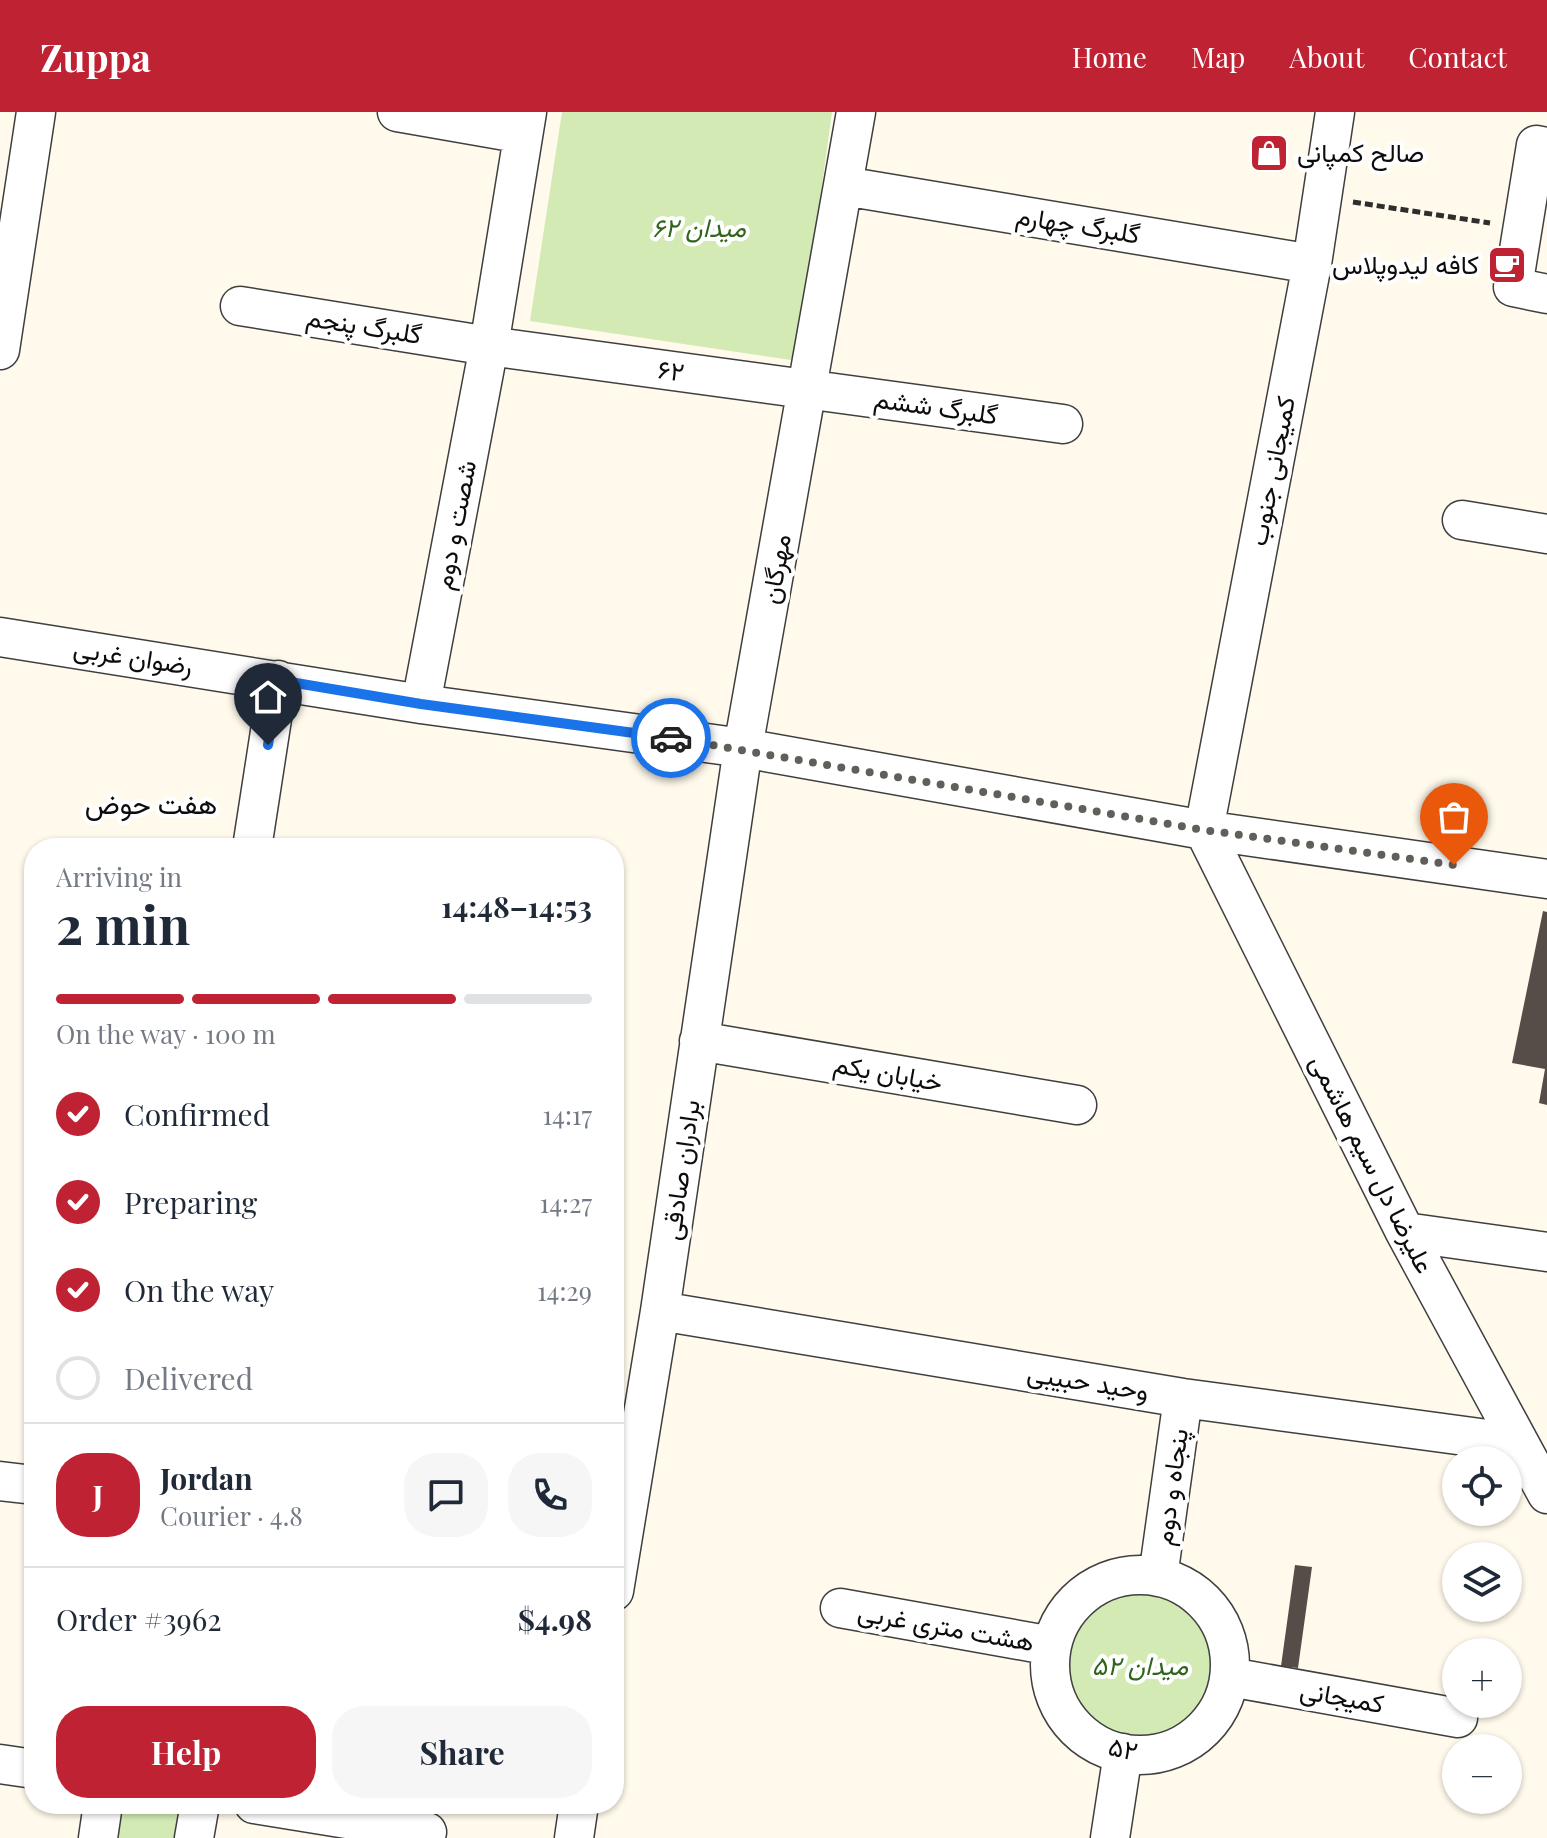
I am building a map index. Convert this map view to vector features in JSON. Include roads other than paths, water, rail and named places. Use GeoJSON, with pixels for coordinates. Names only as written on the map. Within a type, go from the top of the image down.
{"type":"FeatureCollection","features":[{"type":"Feature","properties":{"kind":"street"},"geometry":{"type":"LineString","coordinates":[[0,350],[36,112]]}},
{"type":"Feature","properties":{"kind":"street"},"geometry":{"type":"LineString","coordinates":[[397,112],[525,123],[489,346]]}},
{"type":"Feature","properties":{"kind":"street"},"geometry":{"type":"LineString","coordinates":[[809,389],[856,112]]}},
{"type":"Feature","properties":{"kind":"street","name":"کمیجانی جنوب"},"geometry":{"type":"LineString","coordinates":[[1204,830],[1312,264],[1335,112]]}},
{"type":"Feature","properties":{"kind":"street"},"geometry":{"type":"LineString","coordinates":[[1547,147],[1536,145],[1513,287],[1547,294]]}},
{"type":"Feature","properties":{"kind":"street","name":"گلبرگ چهارم"},"geometry":{"type":"LineString","coordinates":[[844,186],[1312,264]]}},
{"type":"Feature","properties":{"kind":"street","name":"گلبرگ پنجم"},"geometry":{"type":"LineString","coordinates":[[240,306],[489,346]]}},
{"type":"Feature","properties":{"kind":"street","name":"۶۲"},"geometry":{"type":"LineString","coordinates":[[489,346],[809,389]]}},
{"type":"Feature","properties":{"kind":"street","name":"شصت و دوم"},"geometry":{"type":"LineString","coordinates":[[421,704],[489,346]]}},
{"type":"Feature","properties":{"kind":"street","name":"گلبرگ ششم"},"geometry":{"type":"LineString","coordinates":[[809,389],[1063,424]]}},
{"type":"Feature","properties":{"kind":"street","name":"مهرگان"},"geometry":{"type":"LineString","coordinates":[[743,748],[809,389]]}},
{"type":"Feature","properties":{"kind":"street"},"geometry":{"type":"LineString","coordinates":[[1462,520],[1547,534]]}},
{"type":"Feature","properties":{"kind":"street","name":"رضوان غربی"},"geometry":{"type":"LineString","coordinates":[[0,637],[421,704],[743,748],[1204,830],[1547,879]]}},
{"type":"Feature","properties":{"kind":"street"},"geometry":{"type":"LineString","coordinates":[[254,838],[278,680]]}},
{"type":"Feature","properties":{"kind":"street","name":"برادران صادقی"},"geometry":{"type":"LineString","coordinates":[[624,1523],[660,1311],[743,748]]}},
{"type":"Feature","properties":{"kind":"street","name":"علیرضا دل سیم هاشمی"},"geometry":{"type":"LineString","coordinates":[[1204,830],[1405,1232],[1547,1494]]}},
{"type":"Feature","properties":{"kind":"street","name":"خیابان یکم"},"geometry":{"type":"LineString","coordinates":[[699,1041],[1077,1105]]}},
{"type":"Feature","properties":{"kind":"street"},"geometry":{"type":"LineString","coordinates":[[1405,1232],[1547,1252]]}},
{"type":"Feature","properties":{"kind":"street","name":"وحید حبیبی"},"geometry":{"type":"LineString","coordinates":[[660,1311],[1183,1398],[1517,1443]]}},
{"type":"Feature","properties":{"kind":"street","name":"پنجاه و دوم"},"geometry":{"type":"LineString","coordinates":[[1158,1577],[1183,1398]]}},
{"type":"Feature","properties":{"kind":"street"},"geometry":{"type":"LineString","coordinates":[[0,1481],[24,1484]]}},
{"type":"Feature","properties":{"kind":"street","name":"۵۲"},"geometry":{"type":"LineString","coordinates":[[1133,1575],[1158,1577],[1184,1586],[1206,1603],[1220,1623],[1229,1647],[1230,1673],[1225,1696],[1214,1717],[1197,1735],[1177,1747],[1150,1754],[1123,1753],[1099,1745],[1080,1732],[1064,1714],[1054,1693],[1050,1669],[1052,1646],[1063,1618],[1083,1595],[1109,1580],[1133,1575]]}},
{"type":"Feature","properties":{"kind":"street","name":"هشت متری غربی"},"geometry":{"type":"LineString","coordinates":[[840,1608],[1052,1646]]}},
{"type":"Feature","properties":{"kind":"street","name":"کمیجانی"},"geometry":{"type":"LineString","coordinates":[[1230,1673],[1230,1677],[1442,1715]]}},
{"type":"Feature","properties":{"kind":"street"},"geometry":{"type":"LineString","coordinates":[[1110,1838],[1123,1753]]}},
{"type":"Feature","properties":{"kind":"street"},"geometry":{"type":"LineString","coordinates":[[0,1764],[24,1768]]}},
{"type":"Feature","properties":{"kind":"street"},"geometry":{"type":"LineString","coordinates":[[98,1838],[102,1814]]}},
{"type":"Feature","properties":{"kind":"street"},"geometry":{"type":"LineString","coordinates":[[194,1838],[198,1814]]}},
{"type":"Feature","properties":{"kind":"street"},"geometry":{"type":"LineString","coordinates":[[316,1814],[427,1832]]}},
{"type":"Feature","properties":{"kind":"street"},"geometry":{"type":"LineString","coordinates":[[574,1838],[578,1814]]}},
{"type":"Feature","properties":{"kind":"place","name":"صالح کمپانی"},"geometry":{"type":"Point","coordinates":[1269,153]}},
{"type":"Feature","properties":{"kind":"place","name":"کافه لیدوپلاس"},"geometry":{"type":"Point","coordinates":[1507,265]}},
{"type":"Feature","properties":{"kind":"district","name":"هفت حوض"},"geometry":{"type":"Point","coordinates":[151,804]}},
{"type":"Feature","properties":{"kind":"park label","name":"میدان ۶۲"},"geometry":{"type":"Point","coordinates":[699,228]}},
{"type":"Feature","properties":{"kind":"park label","name":"میدان ۵۲"},"geometry":{"type":"Point","coordinates":[1140,1666]}}]}
